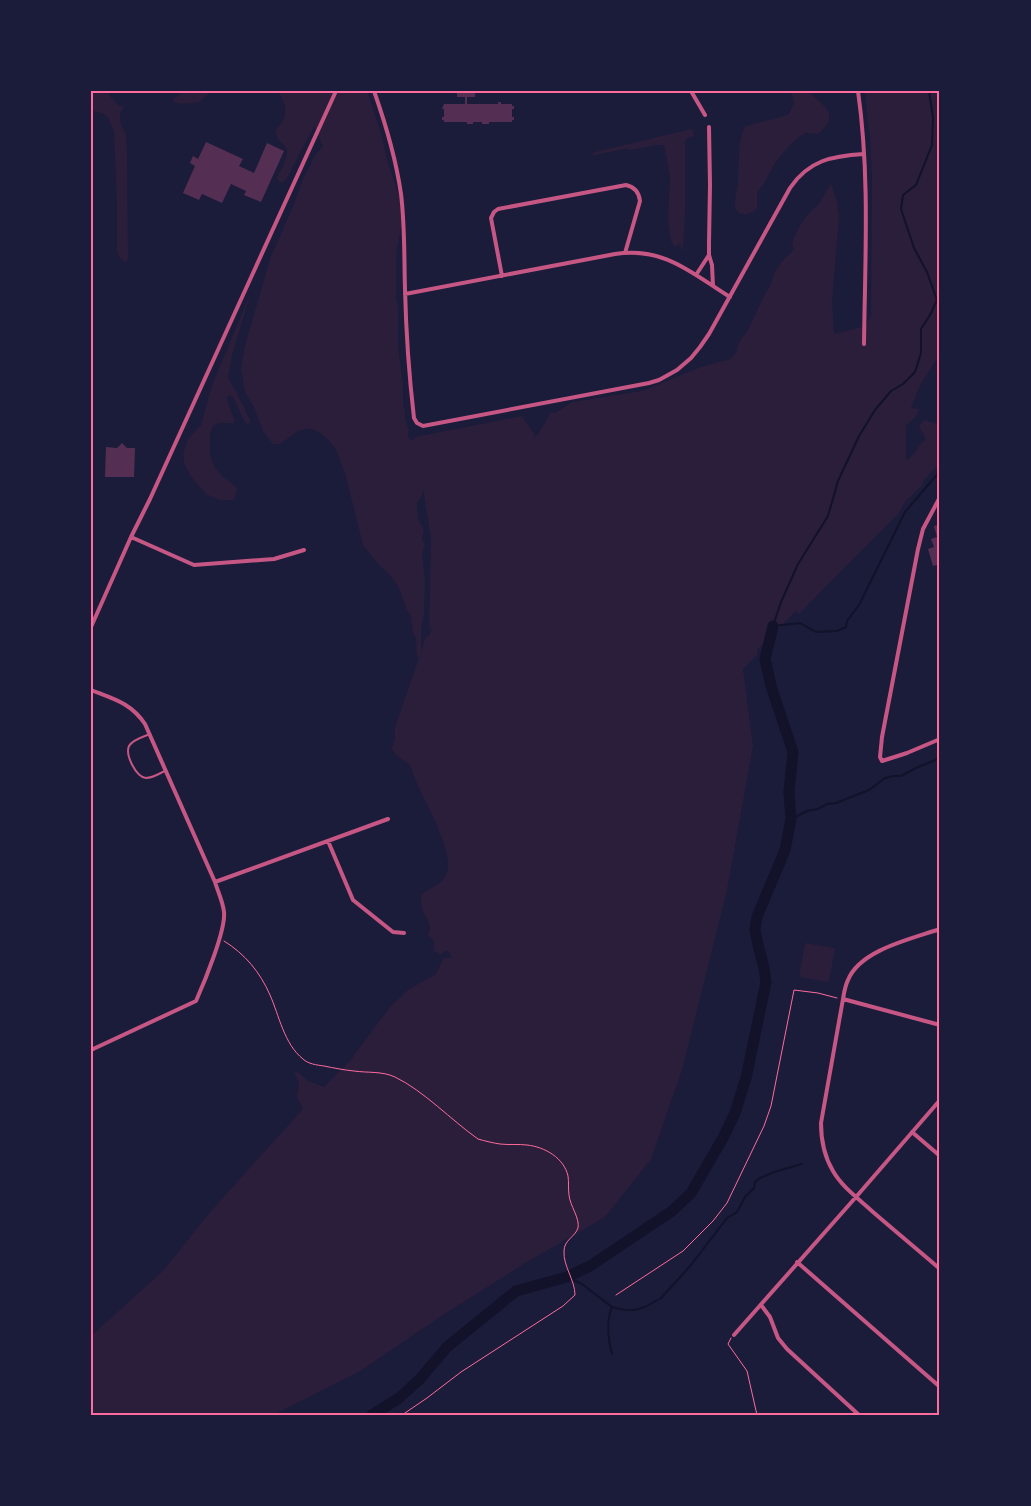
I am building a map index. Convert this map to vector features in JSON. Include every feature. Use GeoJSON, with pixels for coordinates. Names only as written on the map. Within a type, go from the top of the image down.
{"type":"FeatureCollection","features":[{"type":"Feature","properties":{"kind":"street"},"geometry":{"type":"LineString","coordinates":[[91,627],[336,91]]}},
{"type":"Feature","properties":{"kind":"street"},"geometry":{"type":"LineString","coordinates":[[374,91],[389,137],[400,188],[404,228],[408,358],[414,418],[417,423],[423,426],[649,383],[677,370],[691,358],[709,334],[790,188],[798,178],[812,166],[827,159],[864,154]]}},
{"type":"Feature","properties":{"kind":"street"},"geometry":{"type":"LineString","coordinates":[[691,91],[705,115]]}},
{"type":"Feature","properties":{"kind":"street"},"geometry":{"type":"LineString","coordinates":[[858,91],[864,154],[864,344]]}},
{"type":"Feature","properties":{"kind":"street"},"geometry":{"type":"LineString","coordinates":[[710,127],[709,255],[712,265],[713,286]]}},
{"type":"Feature","properties":{"kind":"street"},"geometry":{"type":"LineString","coordinates":[[502,276],[491,218],[494,212],[515,206],[626,185],[637,190],[640,201],[625,253]]}},
{"type":"Feature","properties":{"kind":"street"},"geometry":{"type":"LineString","coordinates":[[405,294],[625,253],[645,253],[678,264],[730,296]]}},
{"type":"Feature","properties":{"kind":"street"},"geometry":{"type":"LineString","coordinates":[[696,274],[709,255]]}},
{"type":"Feature","properties":{"kind":"street"},"geometry":{"type":"LineString","coordinates":[[940,497],[923,529],[918,549],[882,737],[880,757],[882,761],[940,739]]}},
{"type":"Feature","properties":{"kind":"street"},"geometry":{"type":"LineString","coordinates":[[131,537],[194,565],[274,558],[304,550]]}},
{"type":"Feature","properties":{"kind":"street"},"geometry":{"type":"LineString","coordinates":[[91,690],[134,710],[145,724],[215,882],[224,913],[224,924],[220,938],[196,1001],[91,1050]]}},
{"type":"Feature","properties":{"kind":"street"},"geometry":{"type":"LineString","coordinates":[[215,882],[388,819]]}},
{"type":"Feature","properties":{"kind":"street"},"geometry":{"type":"LineString","coordinates":[[328,841],[352,900],[393,932],[404,933]]}},
{"type":"Feature","properties":{"kind":"street"},"geometry":{"type":"LineString","coordinates":[[940,929],[876,952],[863,960],[848,980],[843,999],[821,1134],[823,1147],[839,1180],[940,1270]]}},
{"type":"Feature","properties":{"kind":"street"},"geometry":{"type":"LineString","coordinates":[[843,999],[940,1025]]}},
{"type":"Feature","properties":{"kind":"street"},"geometry":{"type":"LineString","coordinates":[[734,1335],[940,1100]]}},
{"type":"Feature","properties":{"kind":"street"},"geometry":{"type":"LineString","coordinates":[[912,1132],[940,1156]]}},
{"type":"Feature","properties":{"kind":"street"},"geometry":{"type":"LineString","coordinates":[[797,1262],[940,1387]]}},
{"type":"Feature","properties":{"kind":"street"},"geometry":{"type":"LineString","coordinates":[[761,1305],[770,1317],[778,1338],[787,1349],[859,1415]]}},
{"type":"Feature","properties":{"kind":"lane"},"geometry":{"type":"LineString","coordinates":[[150,734],[134,741],[128,748],[128,754],[139,776],[150,778],[166,771]]}},
{"type":"Feature","properties":{"kind":"path"},"geometry":{"type":"LineString","coordinates":[[220,938],[238,950],[262,978],[289,1042],[305,1061],[322,1066],[396,1077],[478,1139],[487,1142],[528,1145],[540,1148],[558,1158],[565,1166],[568,1174],[569,1196],[578,1223],[576,1232],[565,1244],[564,1253],[575,1295],[563,1306],[461,1372],[402,1415]]}},
{"type":"Feature","properties":{"kind":"path"},"geometry":{"type":"LineString","coordinates":[[616,1295],[683,1251],[714,1221],[727,1203],[764,1126],[771,1106],[794,990],[843,999]]}},
{"type":"Feature","properties":{"kind":"path"},"geometry":{"type":"LineString","coordinates":[[734,1335],[728,1344],[747,1371],[757,1415]]}},
{"type":"Feature","properties":{"kind":"shaded area"},"geometry":{"type":"Polygon","coordinates":[[[91,91],[106,91],[118,105],[124,107],[120,117],[121,125],[126,134],[127,150],[128,259],[126,263],[117,252],[114,131],[104,114],[91,111],[91,91]]]}},
{"type":"Feature","properties":{"kind":"shaded area"},"geometry":{"type":"Polygon","coordinates":[[[185,91],[213,91],[200,102],[183,104],[173,101],[174,98],[185,91]]]}},
{"type":"Feature","properties":{"kind":"shaded area"},"geometry":{"type":"Polygon","coordinates":[[[277,91],[367,91],[404,211],[396,254],[396,296],[403,403],[405,419],[409,430],[408,437],[411,440],[415,439],[415,437],[522,416],[535,435],[533,439],[551,412],[555,413],[572,402],[642,391],[701,367],[730,359],[736,353],[739,342],[748,330],[771,284],[775,271],[794,250],[792,243],[800,226],[807,215],[819,204],[831,184],[837,202],[839,217],[832,302],[834,331],[835,334],[865,326],[871,316],[872,179],[865,91],[940,91],[940,354],[919,387],[911,408],[918,409],[917,414],[906,426],[906,460],[912,456],[925,440],[919,426],[923,421],[940,423],[938,465],[922,482],[924,483],[905,502],[899,513],[799,614],[796,611],[757,650],[757,655],[743,669],[753,746],[727,890],[682,1070],[651,1159],[605,1217],[527,1262],[446,1313],[360,1371],[273,1415],[91,1415],[91,1336],[163,1271],[211,1211],[303,1109],[297,1097],[299,1084],[294,1071],[308,1081],[324,1087],[351,1060],[390,1007],[409,989],[435,975],[444,958],[452,958],[446,950],[441,955],[434,951],[434,942],[428,935],[430,925],[421,901],[422,894],[439,883],[446,875],[448,866],[447,854],[438,827],[411,767],[392,749],[395,727],[419,658],[417,656],[416,639],[413,633],[411,616],[398,586],[363,545],[345,473],[336,450],[327,438],[309,428],[298,431],[280,444],[273,444],[263,431],[254,407],[245,392],[241,369],[242,361],[270,259],[302,181],[315,155],[323,146],[314,126],[286,180],[282,183],[278,181],[277,177],[287,154],[286,148],[276,136],[277,129],[283,121],[285,113],[283,101],[277,91]],[[423,489],[417,504],[418,519],[424,530],[422,539],[425,545],[422,554],[425,581],[421,652],[426,636],[428,637],[432,629],[429,629],[431,538],[423,489]]]}},
{"type":"Feature","properties":{"kind":"shaded area"},"geometry":{"type":"Polygon","coordinates":[[[791,91],[808,91],[828,111],[829,122],[818,134],[806,133],[786,150],[758,191],[757,208],[749,214],[739,213],[736,210],[735,203],[740,145],[745,127],[789,114],[794,103],[791,91]]]}},
{"type":"Feature","properties":{"kind":"shaded area"},"geometry":{"type":"Polygon","coordinates":[[[691,129],[694,136],[687,138],[685,143],[683,252],[680,245],[678,244],[675,247],[671,241],[668,220],[670,176],[664,145],[631,150],[624,149],[593,156],[592,154],[691,129]]]}},
{"type":"Feature","properties":{"kind":"shaded area"},"geometry":{"type":"Polygon","coordinates":[[[251,292],[232,356],[228,378],[250,423],[245,423],[233,397],[229,395],[227,400],[235,421],[233,423],[219,423],[213,426],[210,435],[210,455],[215,468],[237,488],[233,500],[219,500],[206,494],[192,478],[184,463],[183,453],[188,439],[201,425],[212,385],[251,292]]]}},
{"type":"Feature","properties":{"kind":"shaded area"},"geometry":{"type":"Polygon","coordinates":[[[805,943],[835,948],[829,982],[799,977],[805,943]]]}},
{"type":"Feature","properties":{"kind":"building"},"geometry":{"type":"Polygon","coordinates":[[[457,91],[475,91],[475,97],[467,97],[467,104],[498,104],[498,102],[501,102],[501,104],[512,104],[514,106],[512,117],[514,117],[514,120],[512,122],[489,122],[489,124],[482,124],[482,122],[467,124],[467,122],[444,122],[442,117],[444,117],[444,109],[442,109],[444,104],[465,104],[465,97],[457,97],[457,91]]]}},
{"type":"Feature","properties":{"kind":"building"},"geometry":{"type":"Polygon","coordinates":[[[206,142],[243,159],[239,166],[254,173],[267,143],[284,151],[261,202],[244,195],[246,191],[231,184],[222,203],[202,194],[199,200],[183,193],[195,166],[190,163],[193,156],[198,159],[206,142]]]}},
{"type":"Feature","properties":{"kind":"building"},"geometry":{"type":"Polygon","coordinates":[[[122,443],[127,448],[135,448],[134,477],[105,477],[106,447],[117,448],[122,443]]]}},
{"type":"Feature","properties":{"kind":"building"},"geometry":{"type":"Polygon","coordinates":[[[937,522],[940,522],[940,564],[933,566],[928,549],[934,547],[931,539],[937,537],[934,526],[938,525],[937,522]]]}},
{"type":"Feature","properties":{"kind":"waterway"},"geometry":{"type":"LineString","coordinates":[[929,91],[933,118],[932,145],[916,185],[903,195],[901,209],[914,248],[927,272],[937,300],[921,329],[921,353],[915,372],[903,384],[891,391],[875,410],[859,436],[838,481],[828,516],[798,564],[781,602],[773,626],[800,623],[816,632],[837,631],[846,627],[847,621],[859,605],[905,512],[940,471]]}},
{"type":"Feature","properties":{"kind":"waterway"},"geometry":{"type":"LineString","coordinates":[[372,1415],[399,1398],[419,1380],[447,1347],[516,1291],[567,1277],[590,1266],[672,1211],[691,1193],[723,1138],[735,1113],[746,1078],[766,982],[755,930],[757,917],[785,850],[791,819],[789,792],[793,752],[771,686],[765,659],[773,626]]}},
{"type":"Feature","properties":{"kind":"waterway"},"geometry":{"type":"LineString","coordinates":[[791,819],[807,811],[836,803],[869,790],[885,778],[901,776],[940,758]]}},
{"type":"Feature","properties":{"kind":"waterway"},"geometry":{"type":"LineString","coordinates":[[567,1277],[582,1284],[612,1307],[625,1310],[645,1307],[661,1298],[691,1265],[727,1218],[737,1212],[745,1197],[754,1188],[755,1182],[774,1172],[802,1164]]}},
{"type":"Feature","properties":{"kind":"waterway"},"geometry":{"type":"LineString","coordinates":[[612,1307],[608,1330],[612,1354]]}}]}
